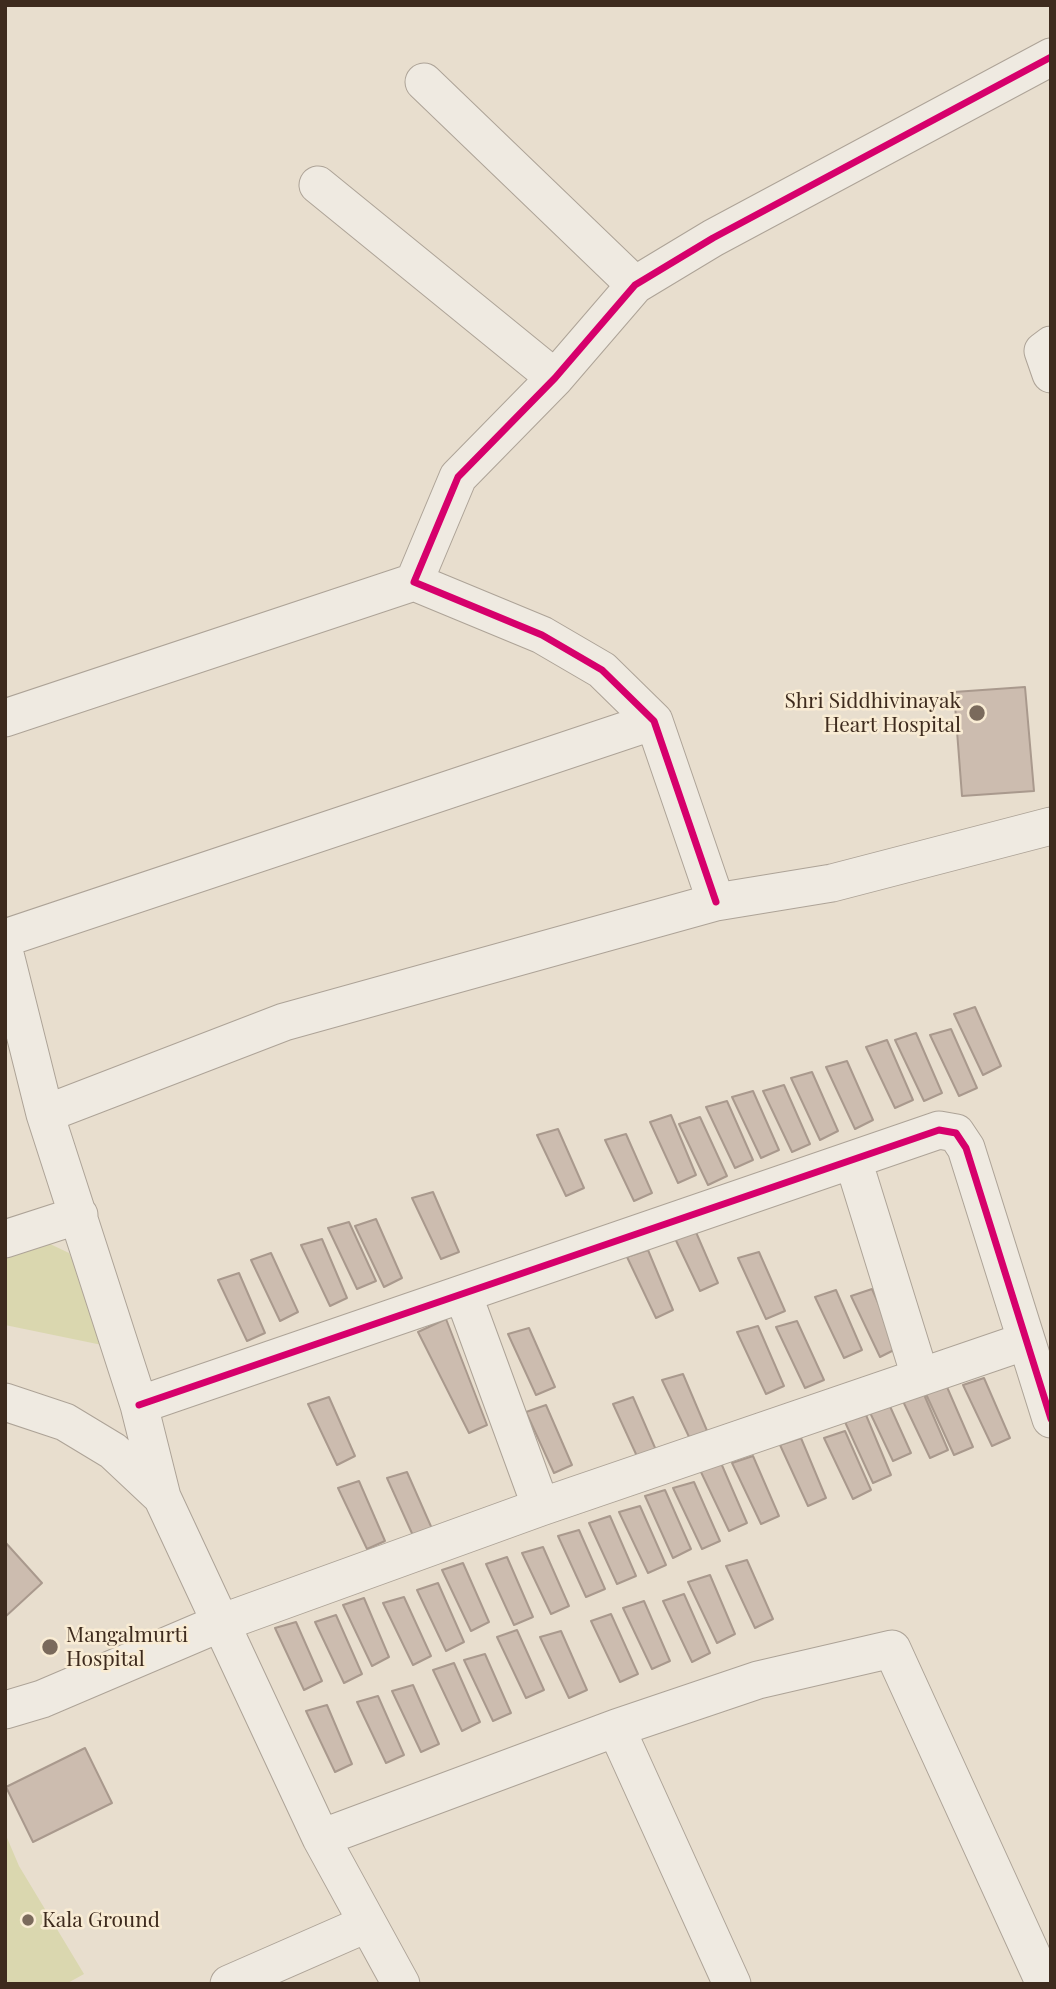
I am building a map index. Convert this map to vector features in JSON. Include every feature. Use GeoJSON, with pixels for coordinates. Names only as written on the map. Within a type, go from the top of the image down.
{"type":"FeatureCollection","features":[{"type":"Feature","properties":{"kind":"street"},"geometry":{"type":"LineString","coordinates":[[414,582],[458,477],[555,378],[635,285],[713,238],[1051,57]]}},
{"type":"Feature","properties":{"kind":"street"},"geometry":{"type":"LineString","coordinates":[[424,82],[635,285]]}},
{"type":"Feature","properties":{"kind":"street"},"geometry":{"type":"LineString","coordinates":[[317,185],[555,378]]}},
{"type":"Feature","properties":{"kind":"street"},"geometry":{"type":"LineString","coordinates":[[1051,345],[1043,351],[1051,374]]}},
{"type":"Feature","properties":{"kind":"street"},"geometry":{"type":"LineString","coordinates":[[5,718],[414,582],[542,635],[602,670],[654,721],[716,902]]}},
{"type":"Feature","properties":{"kind":"street"},"geometry":{"type":"LineString","coordinates":[[5,938],[654,721]]}},
{"type":"Feature","properties":{"kind":"street"},"geometry":{"type":"LineString","coordinates":[[45,1114],[284,1022],[716,902],[832,883],[1051,826]]}},
{"type":"Feature","properties":{"kind":"street"},"geometry":{"type":"LineString","coordinates":[[5,954],[45,1114],[139,1405],[162,1497],[218,1624],[321,1838],[401,1984]]}},
{"type":"Feature","properties":{"kind":"street"},"geometry":{"type":"LineString","coordinates":[[139,1405],[534,1267],[940,1130],[956,1133],[967,1148],[1051,1419]]}},
{"type":"Feature","properties":{"kind":"street"},"geometry":{"type":"LineString","coordinates":[[853,1160],[920,1376]]}},
{"type":"Feature","properties":{"kind":"street"},"geometry":{"type":"LineString","coordinates":[[5,1239],[79,1215]]}},
{"type":"Feature","properties":{"kind":"street"},"geometry":{"type":"LineString","coordinates":[[463,1294],[541,1507]]}},
{"type":"Feature","properties":{"kind":"street"},"geometry":{"type":"LineString","coordinates":[[5,1710],[42,1699],[218,1624],[541,1507],[1026,1341]]}},
{"type":"Feature","properties":{"kind":"street"},"geometry":{"type":"LineString","coordinates":[[5,1402],[65,1422],[104,1446],[162,1497]]}},
{"type":"Feature","properties":{"kind":"street"},"geometry":{"type":"LineString","coordinates":[[321,1838],[616,1728],[758,1680],[892,1649],[1037,1982]]}},
{"type":"Feature","properties":{"kind":"street"},"geometry":{"type":"LineString","coordinates":[[616,1728],[732,1984]]}},
{"type":"Feature","properties":{"kind":"street"},"geometry":{"type":"LineString","coordinates":[[229,1984],[366,1924]]}},
{"type":"Feature","properties":{"kind":"shaded area"},"geometry":{"type":"Polygon","coordinates":[[[48,1243],[69,1253],[99,1316],[102,1345],[5,1325],[5,1252],[48,1243]]]}},
{"type":"Feature","properties":{"kind":"shaded area","name":"Kala Ground"},"geometry":{"type":"Polygon","coordinates":[[[5,1833],[19,1866],[84,1974],[66,1984],[5,1984],[5,1833]]]}},
{"type":"Feature","properties":{"kind":"building"},"geometry":{"type":"Polygon","coordinates":[[[1025,687],[1034,791],[962,796],[954,692],[1025,687]]]}},
{"type":"Feature","properties":{"kind":"building"},"geometry":{"type":"Polygon","coordinates":[[[975,1007],[1001,1066],[983,1075],[954,1014],[975,1007]]]}},
{"type":"Feature","properties":{"kind":"building"},"geometry":{"type":"Polygon","coordinates":[[[951,1029],[977,1088],[959,1096],[930,1035],[951,1029]]]}},
{"type":"Feature","properties":{"kind":"building"},"geometry":{"type":"Polygon","coordinates":[[[916,1033],[942,1093],[924,1101],[895,1040],[916,1033]]]}},
{"type":"Feature","properties":{"kind":"building"},"geometry":{"type":"Polygon","coordinates":[[[887,1040],[913,1100],[895,1108],[866,1047],[887,1040]]]}},
{"type":"Feature","properties":{"kind":"building"},"geometry":{"type":"Polygon","coordinates":[[[847,1061],[873,1120],[855,1129],[826,1067],[847,1061]]]}},
{"type":"Feature","properties":{"kind":"building"},"geometry":{"type":"Polygon","coordinates":[[[812,1072],[838,1131],[820,1140],[791,1078],[812,1072]]]}},
{"type":"Feature","properties":{"kind":"building"},"geometry":{"type":"Polygon","coordinates":[[[784,1085],[810,1144],[792,1152],[763,1091],[784,1085]]]}},
{"type":"Feature","properties":{"kind":"building"},"geometry":{"type":"Polygon","coordinates":[[[753,1091],[779,1150],[761,1158],[732,1097],[753,1091]]]}},
{"type":"Feature","properties":{"kind":"building"},"geometry":{"type":"Polygon","coordinates":[[[727,1101],[753,1160],[735,1168],[706,1107],[727,1101]]]}},
{"type":"Feature","properties":{"kind":"building"},"geometry":{"type":"Polygon","coordinates":[[[671,1115],[696,1175],[678,1183],[650,1122],[671,1115]]]}},
{"type":"Feature","properties":{"kind":"building"},"geometry":{"type":"Polygon","coordinates":[[[700,1117],[727,1176],[708,1185],[679,1124],[700,1117]]]}},
{"type":"Feature","properties":{"kind":"building"},"geometry":{"type":"Polygon","coordinates":[[[558,1129],[584,1188],[566,1196],[537,1135],[558,1129]]]}},
{"type":"Feature","properties":{"kind":"building"},"geometry":{"type":"Polygon","coordinates":[[[626,1134],[652,1193],[634,1201],[605,1140],[626,1134]]]}},
{"type":"Feature","properties":{"kind":"building"},"geometry":{"type":"Polygon","coordinates":[[[433,1192],[459,1252],[441,1259],[412,1198],[433,1192]]]}},
{"type":"Feature","properties":{"kind":"building"},"geometry":{"type":"Polygon","coordinates":[[[376,1219],[402,1278],[384,1287],[355,1226],[376,1219]]]}},
{"type":"Feature","properties":{"kind":"building"},"geometry":{"type":"Polygon","coordinates":[[[349,1222],[376,1281],[357,1289],[328,1228],[349,1222]]]}},
{"type":"Feature","properties":{"kind":"building"},"geometry":{"type":"Polygon","coordinates":[[[692,1223],[718,1283],[700,1291],[671,1230],[692,1223]]]}},
{"type":"Feature","properties":{"kind":"building"},"geometry":{"type":"Polygon","coordinates":[[[322,1239],[347,1298],[330,1306],[301,1245],[322,1239]]]}},
{"type":"Feature","properties":{"kind":"building"},"geometry":{"type":"Polygon","coordinates":[[[648,1250],[673,1310],[656,1318],[627,1257],[648,1250]]]}},
{"type":"Feature","properties":{"kind":"building"},"geometry":{"type":"Polygon","coordinates":[[[759,1252],[785,1311],[766,1319],[738,1258],[759,1252]]]}},
{"type":"Feature","properties":{"kind":"building"},"geometry":{"type":"Polygon","coordinates":[[[271,1253],[298,1312],[280,1321],[251,1260],[271,1253]]]}},
{"type":"Feature","properties":{"kind":"building"},"geometry":{"type":"Polygon","coordinates":[[[239,1273],[265,1333],[247,1341],[218,1280],[239,1273]]]}},
{"type":"Feature","properties":{"kind":"building"},"geometry":{"type":"Polygon","coordinates":[[[872,1289],[898,1348],[880,1357],[851,1296],[872,1289]]]}},
{"type":"Feature","properties":{"kind":"building"},"geometry":{"type":"Polygon","coordinates":[[[836,1290],[862,1350],[844,1358],[815,1297],[836,1290]]]}},
{"type":"Feature","properties":{"kind":"building"},"geometry":{"type":"Polygon","coordinates":[[[446,1319],[487,1425],[469,1433],[418,1332],[446,1319]]]}},
{"type":"Feature","properties":{"kind":"building"},"geometry":{"type":"Polygon","coordinates":[[[797,1321],[824,1380],[805,1388],[776,1327],[797,1321]]]}},
{"type":"Feature","properties":{"kind":"building"},"geometry":{"type":"Polygon","coordinates":[[[758,1326],[784,1386],[766,1394],[737,1332],[758,1326]]]}},
{"type":"Feature","properties":{"kind":"building"},"geometry":{"type":"Polygon","coordinates":[[[529,1328],[555,1387],[536,1395],[508,1334],[529,1328]]]}},
{"type":"Feature","properties":{"kind":"building"},"geometry":{"type":"Polygon","coordinates":[[[683,1374],[708,1433],[691,1441],[662,1380],[683,1374]]]}},
{"type":"Feature","properties":{"kind":"building"},"geometry":{"type":"Polygon","coordinates":[[[984,1378],[1010,1438],[992,1446],[963,1385],[984,1378]]]}},
{"type":"Feature","properties":{"kind":"building"},"geometry":{"type":"Polygon","coordinates":[[[947,1387],[973,1447],[954,1455],[926,1394],[947,1387]]]}},
{"type":"Feature","properties":{"kind":"building"},"geometry":{"type":"Polygon","coordinates":[[[922,1390],[948,1450],[930,1458],[901,1397],[922,1390]]]}},
{"type":"Feature","properties":{"kind":"building"},"geometry":{"type":"Polygon","coordinates":[[[884,1393],[911,1453],[893,1461],[864,1400],[884,1393]]]}},
{"type":"Feature","properties":{"kind":"building"},"geometry":{"type":"Polygon","coordinates":[[[329,1397],[355,1456],[337,1465],[308,1404],[329,1397]]]}},
{"type":"Feature","properties":{"kind":"building"},"geometry":{"type":"Polygon","coordinates":[[[633,1397],[659,1457],[641,1465],[613,1404],[633,1397]]]}},
{"type":"Feature","properties":{"kind":"building"},"geometry":{"type":"Polygon","coordinates":[[[546,1405],[572,1465],[554,1473],[526,1412],[546,1405]]]}},
{"type":"Feature","properties":{"kind":"building"},"geometry":{"type":"Polygon","coordinates":[[[866,1415],[891,1475],[873,1483],[845,1422],[866,1415]]]}},
{"type":"Feature","properties":{"kind":"building"},"geometry":{"type":"Polygon","coordinates":[[[845,1431],[871,1490],[853,1499],[824,1438],[845,1431]]]}},
{"type":"Feature","properties":{"kind":"building"},"geometry":{"type":"Polygon","coordinates":[[[801,1438],[826,1498],[808,1506],[780,1445],[801,1438]]]}},
{"type":"Feature","properties":{"kind":"building"},"geometry":{"type":"Polygon","coordinates":[[[753,1456],[779,1516],[761,1524],[732,1463],[753,1456]]]}},
{"type":"Feature","properties":{"kind":"building"},"geometry":{"type":"Polygon","coordinates":[[[721,1463],[747,1523],[729,1531],[700,1470],[721,1463]]]}},
{"type":"Feature","properties":{"kind":"building"},"geometry":{"type":"Polygon","coordinates":[[[407,1472],[433,1531],[415,1540],[387,1478],[407,1472]]]}},
{"type":"Feature","properties":{"kind":"building"},"geometry":{"type":"Polygon","coordinates":[[[359,1481],[385,1541],[367,1549],[338,1488],[359,1481]]]}},
{"type":"Feature","properties":{"kind":"building"},"geometry":{"type":"Polygon","coordinates":[[[694,1482],[720,1541],[702,1549],[673,1488],[694,1482]]]}},
{"type":"Feature","properties":{"kind":"building"},"geometry":{"type":"Polygon","coordinates":[[[665,1490],[691,1549],[673,1558],[645,1496],[665,1490]]]}},
{"type":"Feature","properties":{"kind":"building"},"geometry":{"type":"Polygon","coordinates":[[[640,1506],[666,1565],[648,1573],[619,1512],[640,1506]]]}},
{"type":"Feature","properties":{"kind":"building"},"geometry":{"type":"Polygon","coordinates":[[[610,1516],[636,1576],[617,1584],[589,1523],[610,1516]]]}},
{"type":"Feature","properties":{"kind":"building"},"geometry":{"type":"Polygon","coordinates":[[[579,1530],[605,1589],[586,1597],[558,1536],[579,1530]]]}},
{"type":"Feature","properties":{"kind":"building"},"geometry":{"type":"Polygon","coordinates":[[[5,1542],[42,1583],[5,1617],[5,1542]]]}},
{"type":"Feature","properties":{"kind":"building"},"geometry":{"type":"Polygon","coordinates":[[[543,1547],[569,1606],[551,1614],[522,1553],[543,1547]]]}},
{"type":"Feature","properties":{"kind":"building"},"geometry":{"type":"Polygon","coordinates":[[[507,1557],[533,1617],[514,1625],[486,1564],[507,1557]]]}},
{"type":"Feature","properties":{"kind":"building"},"geometry":{"type":"Polygon","coordinates":[[[747,1560],[773,1619],[755,1628],[726,1566],[747,1560]]]}},
{"type":"Feature","properties":{"kind":"building"},"geometry":{"type":"Polygon","coordinates":[[[463,1563],[489,1622],[471,1631],[442,1570],[463,1563]]]}},
{"type":"Feature","properties":{"kind":"building"},"geometry":{"type":"Polygon","coordinates":[[[710,1575],[735,1634],[717,1643],[688,1582],[710,1575]]]}},
{"type":"Feature","properties":{"kind":"building"},"geometry":{"type":"Polygon","coordinates":[[[438,1583],[464,1642],[446,1651],[417,1590],[438,1583]]]}},
{"type":"Feature","properties":{"kind":"building"},"geometry":{"type":"Polygon","coordinates":[[[684,1594],[710,1653],[692,1662],[663,1601],[684,1594]]]}},
{"type":"Feature","properties":{"kind":"building"},"geometry":{"type":"Polygon","coordinates":[[[404,1597],[431,1656],[413,1665],[383,1603],[404,1597]]]}},
{"type":"Feature","properties":{"kind":"building"},"geometry":{"type":"Polygon","coordinates":[[[364,1598],[389,1657],[372,1666],[343,1605],[364,1598]]]}},
{"type":"Feature","properties":{"kind":"building"},"geometry":{"type":"Polygon","coordinates":[[[644,1601],[670,1661],[652,1669],[623,1608],[644,1601]]]}},
{"type":"Feature","properties":{"kind":"building"},"geometry":{"type":"Polygon","coordinates":[[[611,1614],[638,1674],[620,1682],[591,1621],[611,1614]]]}},
{"type":"Feature","properties":{"kind":"building"},"geometry":{"type":"Polygon","coordinates":[[[336,1615],[362,1674],[344,1683],[315,1622],[336,1615]]]}},
{"type":"Feature","properties":{"kind":"building"},"geometry":{"type":"Polygon","coordinates":[[[296,1622],[322,1681],[304,1690],[275,1628],[296,1622]]]}},
{"type":"Feature","properties":{"kind":"building"},"geometry":{"type":"Polygon","coordinates":[[[517,1630],[544,1690],[526,1698],[497,1637],[517,1630]]]}},
{"type":"Feature","properties":{"kind":"building"},"geometry":{"type":"Polygon","coordinates":[[[561,1631],[587,1690],[569,1698],[540,1637],[561,1631]]]}},
{"type":"Feature","properties":{"kind":"building"},"geometry":{"type":"Polygon","coordinates":[[[485,1654],[511,1713],[493,1721],[464,1660],[485,1654]]]}},
{"type":"Feature","properties":{"kind":"building"},"geometry":{"type":"Polygon","coordinates":[[[454,1663],[480,1722],[462,1731],[433,1670],[454,1663]]]}},
{"type":"Feature","properties":{"kind":"building"},"geometry":{"type":"Polygon","coordinates":[[[413,1685],[439,1744],[421,1752],[392,1691],[413,1685]]]}},
{"type":"Feature","properties":{"kind":"building"},"geometry":{"type":"Polygon","coordinates":[[[378,1696],[404,1755],[386,1763],[357,1702],[378,1696]]]}},
{"type":"Feature","properties":{"kind":"building"},"geometry":{"type":"Polygon","coordinates":[[[327,1705],[352,1764],[335,1772],[306,1711],[327,1705]]]}},
{"type":"Feature","properties":{"kind":"building"},"geometry":{"type":"Polygon","coordinates":[[[85,1748],[112,1803],[33,1842],[6,1787],[85,1748]]]}},
{"type":"Feature","properties":{"kind":"cycle path"},"geometry":{"type":"LineString","coordinates":[[716,902],[654,721],[602,670],[542,635],[414,582],[458,477],[555,378],[635,285],[713,238],[1051,57]]}},
{"type":"Feature","properties":{"kind":"cycle path"},"geometry":{"type":"LineString","coordinates":[[139,1405],[939,1130],[956,1133],[966,1148],[1051,1419]]}},
{"type":"Feature","properties":{"kind":"place","name":"Shri Siddhivinayak Heart Hospital"},"geometry":{"type":"Point","coordinates":[977,713]}},
{"type":"Feature","properties":{"kind":"place","name":"Mangalmurti Hospital"},"geometry":{"type":"Point","coordinates":[50,1647]}},
{"type":"Feature","properties":{"kind":"place","name":"Kala Ground"},"geometry":{"type":"Point","coordinates":[28,1920]}}]}
